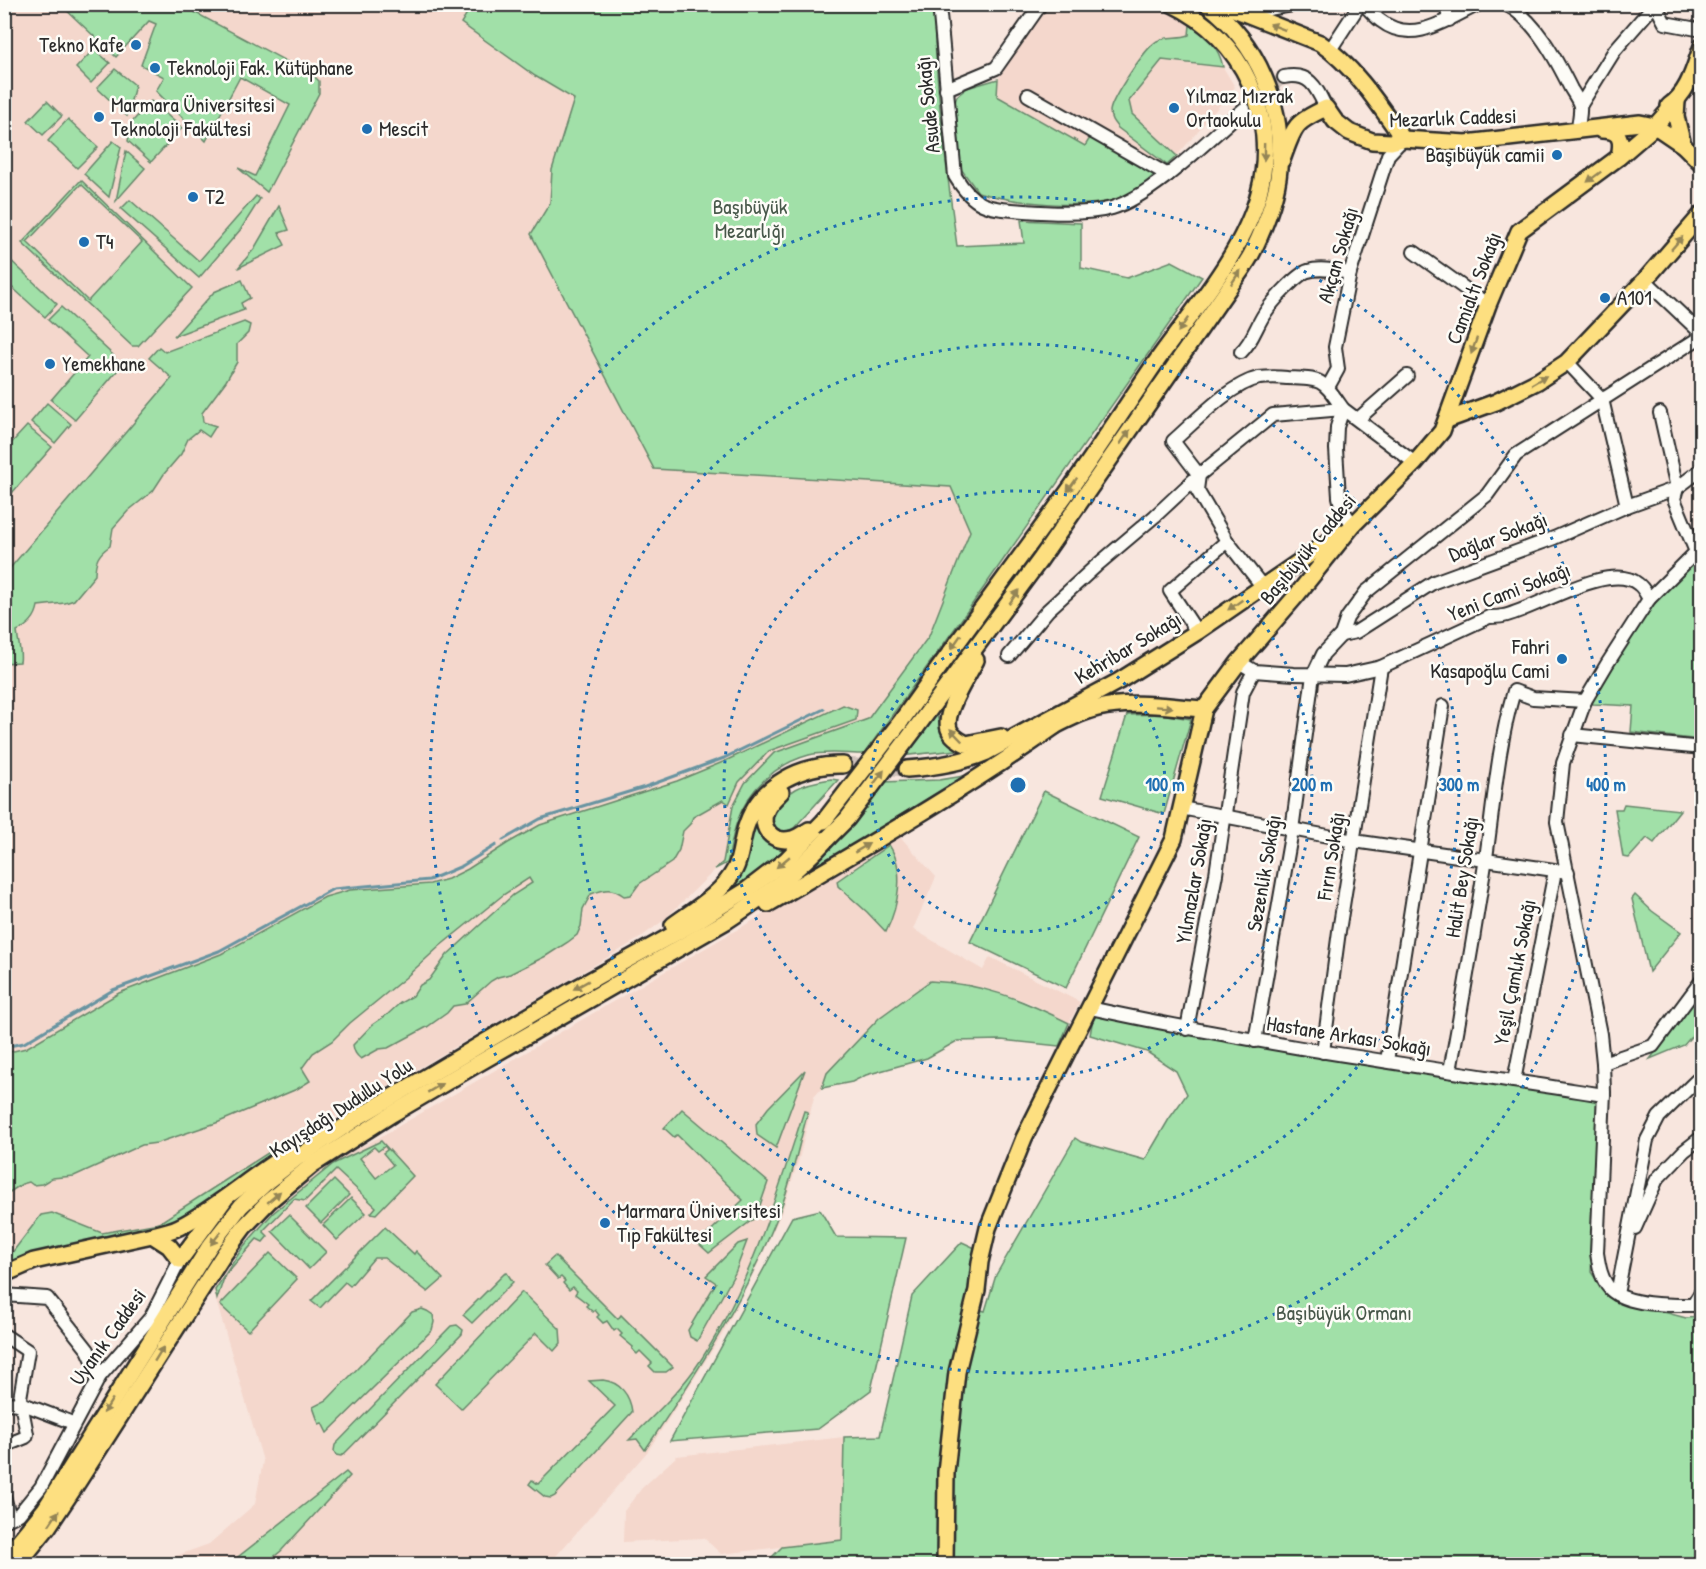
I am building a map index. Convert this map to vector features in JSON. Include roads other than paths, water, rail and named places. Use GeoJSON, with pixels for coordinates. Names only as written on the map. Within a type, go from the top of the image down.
{"type":"FeatureCollection","features":[{"type":"Feature","properties":{"kind":"main road","name":"Kayışdağı Dudullu Yolu"},"geometry":{"type":"LineString","coordinates":[[4,1559],[45,1509],[209,1246],[241,1206],[297,1158],[360,1116],[747,890],[786,860],[824,821],[902,720],[1071,486],[1218,275],[1245,231],[1259,194],[1265,147],[1262,123],[1250,80],[1235,57],[1206,25],[1190,13],[1172,4]]}},
{"type":"Feature","properties":{"kind":"main road"},"geometry":{"type":"LineString","coordinates":[[1207,4],[1244,40],[1265,78],[1272,98],[1278,135],[1279,168]]}},
{"type":"Feature","properties":{"kind":"main road"},"geometry":{"type":"LineString","coordinates":[[1221,4],[1320,43],[1330,50],[1372,95],[1403,139]]}},
{"type":"Feature","properties":{"kind":"main road"},"geometry":{"type":"LineString","coordinates":[[1701,46],[1689,82],[1677,101],[1648,125],[1683,145],[1701,164]]}},
{"type":"Feature","properties":{"kind":"main road"},"geometry":{"type":"LineString","coordinates":[[1677,101],[1676,117],[1683,145]]}},
{"type":"Feature","properties":{"kind":"main road"},"geometry":{"type":"LineString","coordinates":[[1204,709],[1123,704],[1095,708],[1005,736],[966,744],[955,738],[949,729],[948,720],[951,707],[993,627],[1252,253],[1270,211],[1279,168],[1291,133],[1298,123],[1326,108]]}},
{"type":"Feature","properties":{"kind":"main road","name":"Mezarlık Caddesi"},"geometry":{"type":"LineString","coordinates":[[1326,108],[1335,121],[1349,132],[1372,141],[1391,142],[1403,139],[1466,143],[1578,130],[1648,125]]}},
{"type":"Feature","properties":{"kind":"main road"},"geometry":{"type":"LineString","coordinates":[[1298,123],[1320,119],[1335,121]]}},
{"type":"Feature","properties":{"kind":"main road","name":"Camialtı Sokağı"},"geometry":{"type":"LineString","coordinates":[[1447,420],[1488,305],[1519,231],[1619,157],[1648,125]]}},
{"type":"Feature","properties":{"kind":"main road"},"geometry":{"type":"LineString","coordinates":[[1578,130],[1612,130],[1620,139],[1619,157]]}},
{"type":"Feature","properties":{"kind":"main road"},"geometry":{"type":"LineString","coordinates":[[1447,420],[1505,398],[1538,381],[1567,362],[1645,280],[1701,214]]}},
{"type":"Feature","properties":{"kind":"main road","name":"Başıbüyük Caddesi"},"geometry":{"type":"LineString","coordinates":[[945,1564],[946,1472],[957,1372],[977,1290],[980,1262],[988,1228],[1024,1138],[1174,839],[1204,709],[1239,662],[1353,525],[1415,463],[1442,431],[1447,420]]}},
{"type":"Feature","properties":{"kind":"main road","name":"Kehribar Sokağı"},"geometry":{"type":"LineString","coordinates":[[1052,722],[1197,632],[1353,525]]}},
{"type":"Feature","properties":{"kind":"main road","name":"Kayışdağı Dudullu Yolu"},"geometry":{"type":"LineString","coordinates":[[18,1564],[53,1519],[224,1254],[244,1227],[268,1201],[312,1165],[392,1114],[728,920],[774,890],[812,856],[847,819],[993,627]]}},
{"type":"Feature","properties":{"kind":"main road"},"geometry":{"type":"LineString","coordinates":[[1119,681],[1116,694],[1123,704]]}},
{"type":"Feature","properties":{"kind":"main road"},"geometry":{"type":"LineString","coordinates":[[906,773],[930,777],[959,772],[983,762],[1052,722]]}},
{"type":"Feature","properties":{"kind":"main road"},"geometry":{"type":"LineString","coordinates":[[664,957],[738,921],[1001,764],[1052,722]]}},
{"type":"Feature","properties":{"kind":"main road"},"geometry":{"type":"LineString","coordinates":[[615,966],[716,893],[735,869],[754,807],[778,783],[807,768],[826,765],[842,769],[814,776],[783,790],[769,805],[765,814],[765,825],[769,834],[776,839],[792,839],[824,821]]}},
{"type":"Feature","properties":{"kind":"main road"},"geometry":{"type":"LineString","coordinates":[[4,1274],[34,1261],[177,1228],[225,1199],[271,1164],[360,1116]]}},
{"type":"Feature","properties":{"kind":"main road"},"geometry":{"type":"LineString","coordinates":[[152,1235],[169,1246],[180,1260],[225,1199]]}},
{"type":"Feature","properties":{"kind":"street","name":"Asude Sokağı"},"geometry":{"type":"LineString","coordinates":[[939,4],[955,176],[969,197],[982,204],[1040,213],[1093,211],[1112,208],[1132,199],[1168,175]]}},
{"type":"Feature","properties":{"kind":"street"},"geometry":{"type":"LineString","coordinates":[[946,88],[996,68],[1041,4]]}},
{"type":"Feature","properties":{"kind":"street"},"geometry":{"type":"LineString","coordinates":[[1240,13],[1299,4]]}},
{"type":"Feature","properties":{"kind":"street"},"geometry":{"type":"LineString","coordinates":[[1330,50],[1362,4],[1381,22],[1396,30],[1411,32],[1433,27],[1479,4]]}},
{"type":"Feature","properties":{"kind":"street"},"geometry":{"type":"LineString","coordinates":[[1446,4],[1449,20]]}},
{"type":"Feature","properties":{"kind":"street"},"geometry":{"type":"LineString","coordinates":[[1505,4],[1512,7],[1528,22],[1546,44],[1580,106]]}},
{"type":"Feature","properties":{"kind":"street"},"geometry":{"type":"LineString","coordinates":[[1578,130],[1580,106],[1615,50],[1655,4],[1665,23],[1701,30]]}},
{"type":"Feature","properties":{"kind":"street","name":"Mezarlık Caddesi"},"geometry":{"type":"LineString","coordinates":[[1284,77],[1292,75],[1308,79],[1316,87],[1326,108]]}},
{"type":"Feature","properties":{"kind":"street"},"geometry":{"type":"LineString","coordinates":[[1028,95],[1168,175],[1244,109]]}},
{"type":"Feature","properties":{"kind":"street","name":"Akçan Sokağı"},"geometry":{"type":"LineString","coordinates":[[1328,387],[1338,369],[1335,347],[1350,273],[1388,154],[1403,139]]}},
{"type":"Feature","properties":{"kind":"street"},"geometry":{"type":"LineString","coordinates":[[1414,252],[1488,305]]}},
{"type":"Feature","properties":{"kind":"street"},"geometry":{"type":"LineString","coordinates":[[1242,352],[1249,345],[1265,312],[1285,289],[1307,271],[1326,270],[1350,273]]}},
{"type":"Feature","properties":{"kind":"street"},"geometry":{"type":"LineString","coordinates":[[1313,675],[1323,654],[1341,635],[1347,618],[1366,592],[1487,495],[1516,455],[1701,335],[1645,280]]}},
{"type":"Feature","properties":{"kind":"street"},"geometry":{"type":"LineString","coordinates":[[1567,362],[1602,399],[1627,506]]}},
{"type":"Feature","properties":{"kind":"street"},"geometry":{"type":"LineString","coordinates":[[1358,419],[1407,376]]}},
{"type":"Feature","properties":{"kind":"street"},"geometry":{"type":"LineString","coordinates":[[1262,586],[1227,541],[1197,490],[1199,475],[1173,441],[1241,385],[1273,377],[1316,379],[1328,387],[1343,409],[1415,463]]}},
{"type":"Feature","properties":{"kind":"street"},"geometry":{"type":"LineString","coordinates":[[1009,656],[1048,610],[1199,475],[1273,415],[1343,409]]}},
{"type":"Feature","properties":{"kind":"street"},"geometry":{"type":"LineString","coordinates":[[1343,409],[1337,427],[1339,497],[1342,509],[1353,525]]}},
{"type":"Feature","properties":{"kind":"street"},"geometry":{"type":"LineString","coordinates":[[1660,413],[1677,488],[1674,499],[1696,552],[1649,599],[1585,701],[1563,763],[1557,822],[1562,872],[1600,1034],[1603,1064],[1604,1095],[1598,1253],[1600,1272],[1609,1288],[1617,1294],[1635,1300],[1697,1305],[1701,1290]]}},
{"type":"Feature","properties":{"kind":"street","name":"Dağlar Sokağı"},"geometry":{"type":"LineString","coordinates":[[1341,635],[1356,632],[1434,582],[1554,538],[1627,506],[1677,488],[1701,469]]}},
{"type":"Feature","properties":{"kind":"street"},"geometry":{"type":"LineString","coordinates":[[1197,632],[1170,591],[1227,541]]}},
{"type":"Feature","properties":{"kind":"street","name":"Yeni Cami Sokağı"},"geometry":{"type":"LineString","coordinates":[[1239,662],[1254,671],[1345,675],[1381,667],[1489,617],[1504,616],[1568,590],[1600,580],[1628,579],[1639,584],[1649,599]]}},
{"type":"Feature","properties":{"kind":"street","name":"Fırın Sokağı"},"geometry":{"type":"LineString","coordinates":[[1323,1052],[1339,931],[1381,667]]}},
{"type":"Feature","properties":{"kind":"street","name":"Yılmazlar Sokağı"},"geometry":{"type":"LineString","coordinates":[[1187,1029],[1226,816],[1243,692],[1254,671]]}},
{"type":"Feature","properties":{"kind":"street","name":"Sezenlik Sokağı"},"geometry":{"type":"LineString","coordinates":[[1255,1041],[1292,830],[1313,675]]}},
{"type":"Feature","properties":{"kind":"street","name":"Halit Bey Sokağı"},"geometry":{"type":"LineString","coordinates":[[1450,1071],[1485,859],[1498,760],[1505,720],[1514,691],[1533,698],[1585,701]]}},
{"type":"Feature","properties":{"kind":"street"},"geometry":{"type":"LineString","coordinates":[[1387,1061],[1443,706]]}},
{"type":"Feature","properties":{"kind":"street"},"geometry":{"type":"LineString","coordinates":[[1572,735],[1701,748]]}},
{"type":"Feature","properties":{"kind":"street"},"geometry":{"type":"LineString","coordinates":[[1181,808],[1354,841],[1562,872]]}},
{"type":"Feature","properties":{"kind":"street","name":"Yeşil Çamlık Sokağı"},"geometry":{"type":"LineString","coordinates":[[1514,1081],[1562,872]]}},
{"type":"Feature","properties":{"kind":"street"},"geometry":{"type":"LineString","coordinates":[[1603,1064],[1653,1046],[1701,980]]}},
{"type":"Feature","properties":{"kind":"street","name":"Hastane Arkası Sokağı"},"geometry":{"type":"LineString","coordinates":[[1088,1013],[1604,1095]]}},
{"type":"Feature","properties":{"kind":"street"},"geometry":{"type":"LineString","coordinates":[[1617,1294],[1647,1140],[1659,1117],[1701,1075]]}},
{"type":"Feature","properties":{"kind":"street"},"geometry":{"type":"LineString","coordinates":[[1628,1239],[1657,1179],[1701,1137]]}},
{"type":"Feature","properties":{"kind":"street","name":"Uyanık Caddesi"},"geometry":{"type":"LineString","coordinates":[[7,1519],[19,1514],[40,1487],[100,1376],[151,1317],[180,1260]]}},
{"type":"Feature","properties":{"kind":"street"},"geometry":{"type":"LineString","coordinates":[[4,1295],[47,1299],[88,1350],[100,1376]]}},
{"type":"Feature","properties":{"kind":"street"},"geometry":{"type":"LineString","coordinates":[[4,1335],[28,1351],[21,1398],[27,1434],[26,1437],[4,1446]]}},
{"type":"Feature","properties":{"kind":"street"},"geometry":{"type":"LineString","coordinates":[[4,1403],[23,1404],[73,1423]]}},
{"type":"Feature","properties":{"kind":"street"},"geometry":{"type":"LineString","coordinates":[[4,1496],[7,1519]]}},
{"type":"Feature","properties":{"kind":"waterway"},"geometry":{"type":"LineString","coordinates":[[503,840],[540,819],[645,787],[724,758],[824,709]]}},
{"type":"Feature","properties":{"kind":"waterway"},"geometry":{"type":"LineString","coordinates":[[4,1047],[24,1043],[113,990],[219,951],[333,889],[429,880],[462,866],[496,845]]}},
{"type":"Feature","properties":{"kind":"tunnel"},"geometry":{"type":"LineString","coordinates":[[1244,109],[1284,77]]}},
{"type":"Feature","properties":{"kind":"tunnel"},"geometry":{"type":"LineString","coordinates":[[843,765],[907,769]]}},
{"type":"Feature","properties":{"kind":"place","name":"Tekno Kafe"},"geometry":{"type":"Point","coordinates":[136,45]}},
{"type":"Feature","properties":{"kind":"place","name":"Teknoloji Fak. Kütüphane"},"geometry":{"type":"Point","coordinates":[155,68]}},
{"type":"Feature","properties":{"kind":"place","name":"Yılmaz Mızrak Ortaokulu"},"geometry":{"type":"Point","coordinates":[1174,108]}},
{"type":"Feature","properties":{"kind":"place","name":"Marmara Üniversitesi Teknoloji Fakültesi"},"geometry":{"type":"Point","coordinates":[99,117]}},
{"type":"Feature","properties":{"kind":"place","name":"Mescit"},"geometry":{"type":"Point","coordinates":[367,129]}},
{"type":"Feature","properties":{"kind":"place","name":"Başıbüyük camii"},"geometry":{"type":"Point","coordinates":[1557,155]}},
{"type":"Feature","properties":{"kind":"place","name":"T2"},"geometry":{"type":"Point","coordinates":[193,197]}},
{"type":"Feature","properties":{"kind":"place","name":"T4"},"geometry":{"type":"Point","coordinates":[84,242]}},
{"type":"Feature","properties":{"kind":"place","name":"A101"},"geometry":{"type":"Point","coordinates":[1605,298]}},
{"type":"Feature","properties":{"kind":"place","name":"Yemekhane"},"geometry":{"type":"Point","coordinates":[50,364]}},
{"type":"Feature","properties":{"kind":"place","name":"Fahri Kasapoğlu Cami"},"geometry":{"type":"Point","coordinates":[1562,659]}},
{"type":"Feature","properties":{"kind":"place","name":"Marmara Üniversitesi Tıp Fakültesi"},"geometry":{"type":"Point","coordinates":[605,1223]}},
{"type":"Feature","properties":{"kind":"park label","name":"Başıbüyük Mezarlığı"},"geometry":{"type":"Point","coordinates":[750,219]}},
{"type":"Feature","properties":{"kind":"park label","name":"Başıbüyük Ormanı"},"geometry":{"type":"Point","coordinates":[1344,1313]}}]}
